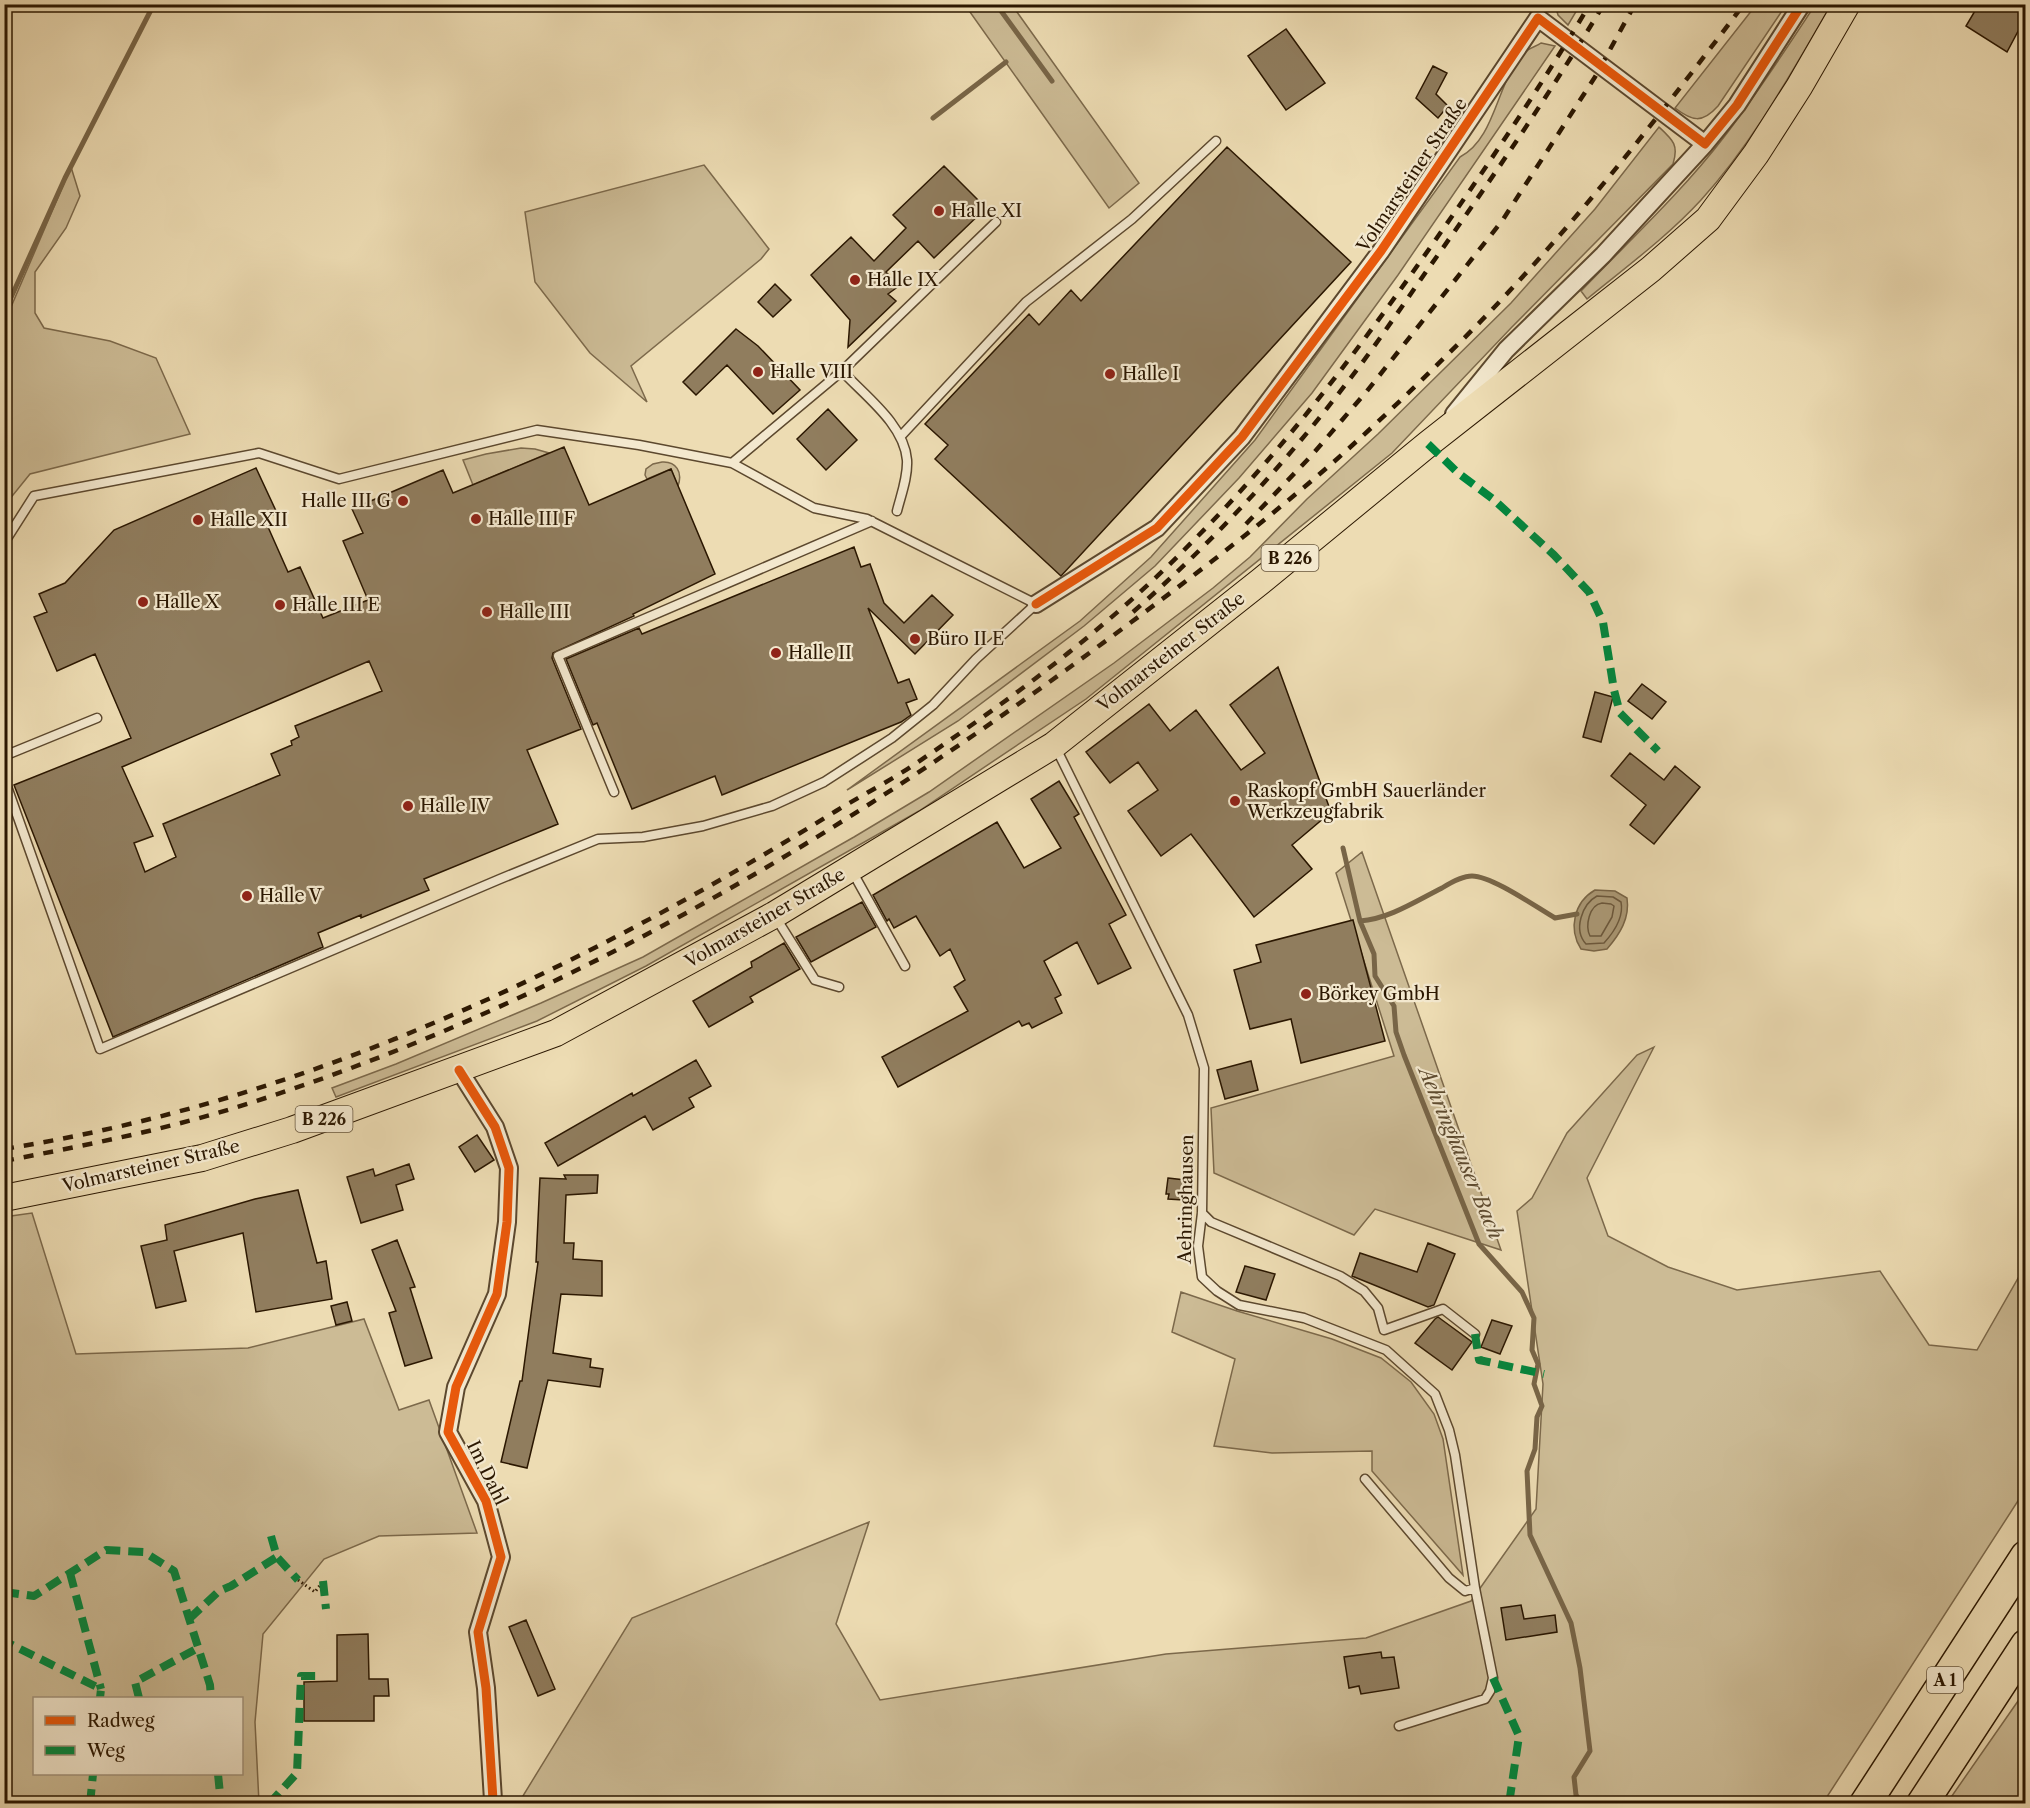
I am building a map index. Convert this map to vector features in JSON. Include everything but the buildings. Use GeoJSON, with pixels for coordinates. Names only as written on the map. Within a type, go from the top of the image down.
{"type":"FeatureCollection","features":[{"type":"Feature","properties":{"kind":"highway","name":"A 1"},"geometry":{"type":"LineString","coordinates":[[1865,1803],[2025,1556]]}},
{"type":"Feature","properties":{"kind":"highway"},"geometry":{"type":"LineString","coordinates":[[1922,1803],[2025,1646]]}},
{"type":"Feature","properties":{"kind":"main road","name":"Volmarsteiner Straße"},"geometry":{"type":"LineString","coordinates":[[4,1198],[202,1158],[292,1130],[556,1033],[774,915],[1054,744],[1650,269],[1708,219],[1756,154],[1799,87],[1846,4]]}},
{"type":"Feature","properties":{"kind":"street","name":"Volmarsteiner Straße"},"geometry":{"type":"LineString","coordinates":[[1428,444],[1506,350],[1603,255],[1704,144],[1737,105],[1802,4]]}},
{"type":"Feature","properties":{"kind":"street","name":"Volmarsteiner Straße"},"geometry":{"type":"LineString","coordinates":[[1036,604],[1157,528],[1242,437],[1381,251],[1537,11],[1704,144]]}},
{"type":"Feature","properties":{"kind":"street","name":"Im Dahl"},"geometry":{"type":"LineString","coordinates":[[459,1070],[495,1126],[509,1168],[507,1222],[497,1294],[456,1387],[448,1432],[486,1501],[501,1557],[478,1632],[486,1688],[493,1800]]}},
{"type":"Feature","properties":{"kind":"lane"},"geometry":{"type":"LineString","coordinates":[[900,437],[1026,302],[1132,219],[1216,141]]}},
{"type":"Feature","properties":{"kind":"lane"},"geometry":{"type":"LineString","coordinates":[[732,463],[842,371],[996,222]]}},
{"type":"Feature","properties":{"kind":"lane"},"geometry":{"type":"LineString","coordinates":[[842,371],[896,426],[907,461],[897,511]]}},
{"type":"Feature","properties":{"kind":"lane"},"geometry":{"type":"LineString","coordinates":[[4,543],[34,496],[259,453],[339,479],[537,430],[639,445],[732,463],[814,508],[872,521],[1036,604],[976,659],[933,705],[892,738],[824,782],[772,806],[703,826],[642,837],[598,839],[100,1048],[4,778]]}},
{"type":"Feature","properties":{"kind":"lane"},"geometry":{"type":"LineString","coordinates":[[614,792],[558,656],[872,521]]}},
{"type":"Feature","properties":{"kind":"lane"},"geometry":{"type":"LineString","coordinates":[[4,756],[97,718]]}},
{"type":"Feature","properties":{"kind":"lane","name":"Aehringhausen"},"geometry":{"type":"LineString","coordinates":[[1054,744],[1188,1015],[1204,1068],[1202,1213],[1198,1246],[1202,1276],[1217,1291],[1239,1305],[1304,1318],[1386,1350],[1435,1394],[1449,1430],[1455,1455],[1475,1588],[1493,1678],[1490,1691],[1485,1699],[1399,1726]]}},
{"type":"Feature","properties":{"kind":"lane"},"geometry":{"type":"LineString","coordinates":[[850,868],[905,966]]}},
{"type":"Feature","properties":{"kind":"lane"},"geometry":{"type":"LineString","coordinates":[[774,915],[815,980],[839,987]]}},
{"type":"Feature","properties":{"kind":"lane"},"geometry":{"type":"LineString","coordinates":[[1202,1213],[1212,1222],[1340,1276],[1364,1291],[1378,1308],[1384,1330],[1443,1309],[1475,1334]]}},
{"type":"Feature","properties":{"kind":"lane"},"geometry":{"type":"LineString","coordinates":[[1365,1479],[1449,1578],[1466,1592],[1475,1588]]}},
{"type":"Feature","properties":{"kind":"path"},"geometry":{"type":"LineString","coordinates":[[298,1580],[315,1592],[323,1581]]}},
{"type":"Feature","properties":{"kind":"shaded area"},"geometry":{"type":"Polygon","coordinates":[[[1555,4],[1580,5],[1568,25],[1558,15],[1555,4]]]}},
{"type":"Feature","properties":{"kind":"shaded area"},"geometry":{"type":"Polygon","coordinates":[[[965,5],[1012,5],[1139,183],[1109,208],[965,5]]]}},
{"type":"Feature","properties":{"kind":"shaded area"},"geometry":{"type":"Polygon","coordinates":[[[1756,5],[1786,5],[1718,106],[1707,116],[1697,119],[1675,108],[1756,5]]]}},
{"type":"Feature","properties":{"kind":"shaded area"},"geometry":{"type":"Polygon","coordinates":[[[1815,5],[1831,5],[1771,106],[1720,178],[1674,227],[1587,299],[1581,291],[1673,197],[1708,157],[1748,104],[1815,5]]]}},
{"type":"Feature","properties":{"kind":"shaded area"},"geometry":{"type":"Polygon","coordinates":[[[1541,43],[1555,46],[1398,275],[1312,393],[1239,478],[1155,566],[1084,626],[958,721],[847,790],[1080,621],[1151,557],[1255,440],[1460,157],[1473,148],[1482,136],[1518,60],[1528,50],[1541,43]]]}},
{"type":"Feature","properties":{"kind":"shaded area"},"geometry":{"type":"Polygon","coordinates":[[[1659,127],[1674,143],[1673,164],[1511,328],[1392,453],[1086,699],[919,811],[646,966],[537,1021],[336,1097],[332,1088],[396,1064],[541,1003],[643,957],[929,792],[1114,663],[1250,557],[1307,499],[1378,434],[1511,303],[1595,209],[1659,127]]]}},
{"type":"Feature","properties":{"kind":"shaded area"},"geometry":{"type":"Polygon","coordinates":[[[704,165],[769,249],[761,259],[631,366],[647,402],[590,353],[535,282],[525,212],[704,165]]]}},
{"type":"Feature","properties":{"kind":"shaded area"},"geometry":{"type":"Polygon","coordinates":[[[71,167],[80,196],[66,228],[35,272],[35,313],[44,328],[110,341],[156,358],[190,434],[30,474],[5,505],[5,321],[71,167]]]}},
{"type":"Feature","properties":{"kind":"shaded area"},"geometry":{"type":"Polygon","coordinates":[[[521,448],[549,453],[473,485],[463,460],[521,448]]]}},
{"type":"Feature","properties":{"kind":"shaded area"},"geometry":{"type":"Polygon","coordinates":[[[662,462],[671,463],[677,468],[680,476],[678,486],[671,469],[647,479],[646,469],[662,462]]]}},
{"type":"Feature","properties":{"kind":"shaded area"},"geometry":{"type":"Polygon","coordinates":[[[1362,852],[1501,1250],[1375,1209],[1354,1235],[1214,1173],[1211,1108],[1394,1056],[1336,873],[1362,852]]]}},
{"type":"Feature","properties":{"kind":"shaded area"},"geometry":{"type":"Polygon","coordinates":[[[1654,1047],[1587,1178],[1608,1236],[1668,1267],[1737,1290],[1880,1271],[1929,1345],[1977,1350],[2025,1266],[2025,1490],[1823,1803],[518,1804],[632,1618],[869,1522],[836,1624],[880,1700],[1166,1654],[1366,1638],[1471,1601],[1536,1509],[1543,1384],[1517,1211],[1532,1198],[1567,1133],[1637,1055],[1654,1047]]]}},
{"type":"Feature","properties":{"kind":"shaded area"},"geometry":{"type":"Polygon","coordinates":[[[32,1213],[76,1354],[248,1348],[364,1319],[399,1410],[429,1400],[477,1533],[379,1536],[324,1559],[263,1634],[255,1722],[259,1803],[5,1803],[4,1217],[32,1213]]]}},
{"type":"Feature","properties":{"kind":"shaded area"},"geometry":{"type":"Polygon","coordinates":[[[1181,1292],[1332,1339],[1381,1358],[1411,1382],[1434,1414],[1443,1439],[1463,1575],[1372,1471],[1372,1451],[1272,1453],[1214,1446],[1235,1359],[1172,1332],[1181,1292]]]}},
{"type":"Feature","properties":{"kind":"shaded area"},"geometry":{"type":"Polygon","coordinates":[[[2025,1691],[2025,1803],[1947,1803],[2025,1691]]]}},
{"type":"Feature","properties":{"kind":"water"},"geometry":{"type":"Polygon","coordinates":[[[1595,890],[1615,891],[1627,898],[1628,905],[1623,925],[1616,938],[1607,949],[1594,951],[1581,949],[1574,925],[1575,916],[1582,901],[1595,890]]]}},
{"type":"Feature","properties":{"kind":"waterway"},"geometry":{"type":"LineString","coordinates":[[4,313],[65,178],[154,4]]}},
{"type":"Feature","properties":{"kind":"waterway","name":"Aehringhauser Bach"},"geometry":{"type":"LineString","coordinates":[[996,4],[1052,81]]}},
{"type":"Feature","properties":{"kind":"waterway"},"geometry":{"type":"LineString","coordinates":[[933,118],[1006,62]]}},
{"type":"Feature","properties":{"kind":"waterway","name":"Aehringhauser Bach"},"geometry":{"type":"LineString","coordinates":[[1343,848],[1360,921],[1374,954],[1375,976],[1394,1006],[1396,1032],[1404,1055],[1479,1244],[1522,1292],[1534,1318],[1532,1350],[1538,1364],[1534,1384],[1542,1406],[1537,1417],[1535,1449],[1527,1471],[1530,1535],[1571,1623],[1580,1668],[1590,1751],[1574,1777],[1576,1795],[1583,1804]]}},
{"type":"Feature","properties":{"kind":"waterway"},"geometry":{"type":"LineString","coordinates":[[1360,921],[1392,913],[1457,880],[1472,876],[1481,877],[1502,886],[1555,918],[1577,914]]}},
{"type":"Feature","properties":{"kind":"railway"},"geometry":{"type":"LineString","coordinates":[[4,1149],[116,1127],[225,1098],[332,1063],[437,1022],[539,975],[640,924],[739,869],[905,770],[952,739],[1094,632],[1192,542],[1258,472],[1378,321],[1514,125],[1590,4]]}},
{"type":"Feature","properties":{"kind":"railway"},"geometry":{"type":"LineString","coordinates":[[1133,612],[1220,530],[1274,472],[1325,411],[1379,339],[1496,171],[1604,4]]}},
{"type":"Feature","properties":{"kind":"railway"},"geometry":{"type":"LineString","coordinates":[[1246,524],[1312,455],[1367,391],[1502,221],[1595,77],[1635,4]]}},
{"type":"Feature","properties":{"kind":"railway"},"geometry":{"type":"LineString","coordinates":[[4,1161],[149,1131],[234,1108],[346,1070],[455,1026],[563,977],[668,923],[770,865],[871,803],[970,738],[1101,645],[1238,541],[1337,459],[1392,408],[1487,315],[1565,230],[1674,96],[1744,4]]}},
{"type":"Feature","properties":{"kind":"marked path"},"geometry":{"type":"LineString","coordinates":[[1428,444],[1458,473],[1493,499],[1554,555],[1589,592],[1603,622],[1620,713],[1658,751]]}},
{"type":"Feature","properties":{"kind":"marked path"},"geometry":{"type":"LineString","coordinates":[[1475,1334],[1479,1360],[1544,1374]]}},
{"type":"Feature","properties":{"kind":"marked path"},"geometry":{"type":"LineString","coordinates":[[271,1536],[277,1557],[298,1580]]}},
{"type":"Feature","properties":{"kind":"marked path"},"geometry":{"type":"LineString","coordinates":[[4,1592],[34,1596],[106,1550],[144,1552],[174,1571],[210,1685],[211,1697]]}},
{"type":"Feature","properties":{"kind":"marked path"},"geometry":{"type":"LineString","coordinates":[[189,1619],[219,1591],[277,1557]]}},
{"type":"Feature","properties":{"kind":"marked path"},"geometry":{"type":"LineString","coordinates":[[70,1573],[101,1689]]}},
{"type":"Feature","properties":{"kind":"marked path"},"geometry":{"type":"LineString","coordinates":[[323,1581],[326,1609]]}},
{"type":"Feature","properties":{"kind":"marked path"},"geometry":{"type":"LineString","coordinates":[[4,1635],[6,1642],[101,1689],[100,1697]]}},
{"type":"Feature","properties":{"kind":"marked path"},"geometry":{"type":"LineString","coordinates":[[4,1670],[6,1642]]}},
{"type":"Feature","properties":{"kind":"marked path"},"geometry":{"type":"LineString","coordinates":[[139,1697],[135,1682],[198,1648]]}},
{"type":"Feature","properties":{"kind":"marked path"},"geometry":{"type":"LineString","coordinates":[[269,1804],[297,1773],[301,1676],[319,1676]]}},
{"type":"Feature","properties":{"kind":"marked path"},"geometry":{"type":"LineString","coordinates":[[1493,1678],[1519,1736],[1509,1804]]}},
{"type":"Feature","properties":{"kind":"marked path"},"geometry":{"type":"LineString","coordinates":[[90,1804],[93,1775]]}},
{"type":"Feature","properties":{"kind":"marked path"},"geometry":{"type":"LineString","coordinates":[[218,1775],[221,1804]]}},
{"type":"Feature","properties":{"kind":"cycle path"},"geometry":{"type":"LineString","coordinates":[[1036,604],[1157,528],[1242,437],[1381,251],[1538,18],[1705,144],[1737,105],[1802,4]]}},
{"type":"Feature","properties":{"kind":"cycle path"},"geometry":{"type":"LineString","coordinates":[[459,1070],[495,1127],[509,1168],[507,1222],[497,1294],[456,1387],[448,1432],[486,1501],[501,1557],[478,1632],[486,1688],[493,1800]]}},
{"type":"Feature","properties":{"kind":"place","name":"Halle XI"},"geometry":{"type":"Point","coordinates":[939,211]}},
{"type":"Feature","properties":{"kind":"place","name":"Halle IX"},"geometry":{"type":"Point","coordinates":[855,280]}},
{"type":"Feature","properties":{"kind":"place","name":"Halle VIII"},"geometry":{"type":"Point","coordinates":[758,372]}},
{"type":"Feature","properties":{"kind":"place","name":"Halle I"},"geometry":{"type":"Point","coordinates":[1110,374]}},
{"type":"Feature","properties":{"kind":"place","name":"Halle III G"},"geometry":{"type":"Point","coordinates":[403,501]}},
{"type":"Feature","properties":{"kind":"place","name":"Halle III F"},"geometry":{"type":"Point","coordinates":[476,519]}},
{"type":"Feature","properties":{"kind":"place","name":"Halle XII"},"geometry":{"type":"Point","coordinates":[198,520]}},
{"type":"Feature","properties":{"kind":"place","name":"Halle X"},"geometry":{"type":"Point","coordinates":[143,602]}},
{"type":"Feature","properties":{"kind":"place","name":"Halle III E"},"geometry":{"type":"Point","coordinates":[280,605]}},
{"type":"Feature","properties":{"kind":"place","name":"Halle III"},"geometry":{"type":"Point","coordinates":[487,612]}},
{"type":"Feature","properties":{"kind":"place","name":"Büro II E"},"geometry":{"type":"Point","coordinates":[915,639]}},
{"type":"Feature","properties":{"kind":"place","name":"Halle II"},"geometry":{"type":"Point","coordinates":[776,653]}},
{"type":"Feature","properties":{"kind":"place","name":"Raskopf GmbH Sauerländer Werkzeugfabrik"},"geometry":{"type":"Point","coordinates":[1235,801]}},
{"type":"Feature","properties":{"kind":"place","name":"Halle IV"},"geometry":{"type":"Point","coordinates":[408,806]}},
{"type":"Feature","properties":{"kind":"place","name":"Halle V"},"geometry":{"type":"Point","coordinates":[247,896]}},
{"type":"Feature","properties":{"kind":"place","name":"Börkey GmbH"},"geometry":{"type":"Point","coordinates":[1306,994]}}]}
